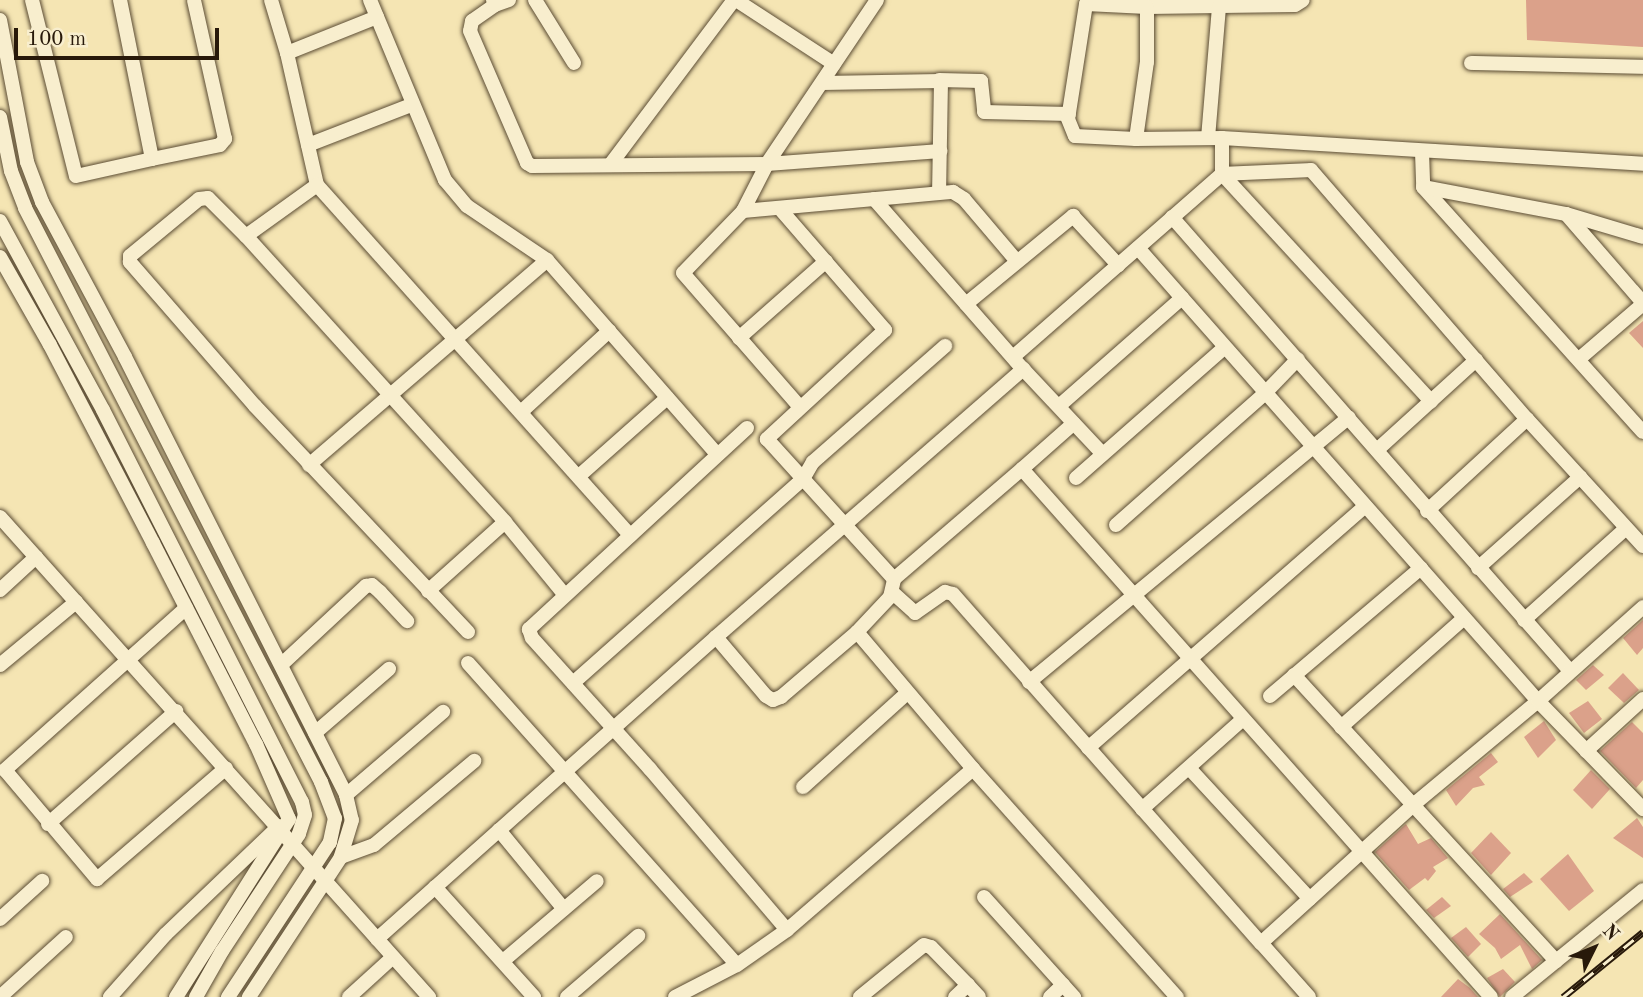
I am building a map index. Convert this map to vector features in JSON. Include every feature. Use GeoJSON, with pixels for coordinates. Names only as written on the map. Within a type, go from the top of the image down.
{"type":"FeatureCollection","features":[{"type":"Feature","properties":{"kind":"street"},"geometry":{"type":"LineString","coordinates":[[32,0],[76,176],[220,145],[225,139],[194,0]]}},
{"type":"Feature","properties":{"kind":"street"},"geometry":{"type":"LineString","coordinates":[[120,0],[152,159]]}},
{"type":"Feature","properties":{"kind":"street"},"geometry":{"type":"LineString","coordinates":[[271,0],[287,53],[317,185],[630,535]]}},
{"type":"Feature","properties":{"kind":"street"},"geometry":{"type":"LineString","coordinates":[[370,0],[411,105],[445,180],[481,217],[547,260],[717,454]]}},
{"type":"Feature","properties":{"kind":"street"},"geometry":{"type":"LineString","coordinates":[[535,0],[574,63]]}},
{"type":"Feature","properties":{"kind":"street"},"geometry":{"type":"LineString","coordinates":[[610,165],[735,0],[834,64]]}},
{"type":"Feature","properties":{"kind":"street"},"geometry":{"type":"LineString","coordinates":[[799,406],[683,273],[743,211],[767,164],[877,0]]}},
{"type":"Feature","properties":{"kind":"street"},"geometry":{"type":"LineString","coordinates":[[1303,0],[1295,5],[1147,7],[1086,4],[1069,114],[1075,136],[1136,139],[1215,138],[1643,164]]}},
{"type":"Feature","properties":{"kind":"street"},"geometry":{"type":"LineString","coordinates":[[499,2],[472,21],[470,31],[527,163],[539,167],[767,164],[941,151]]}},
{"type":"Feature","properties":{"kind":"street"},"geometry":{"type":"LineString","coordinates":[[1219,6],[1215,138],[1222,174],[1431,401]]}},
{"type":"Feature","properties":{"kind":"street"},"geometry":{"type":"LineString","coordinates":[[1136,139],[1147,62],[1147,7]]}},
{"type":"Feature","properties":{"kind":"street"},"geometry":{"type":"LineString","coordinates":[[287,53],[377,17]]}},
{"type":"Feature","properties":{"kind":"street"},"geometry":{"type":"LineString","coordinates":[[0,20],[27,162],[42,202],[282,664],[346,795],[352,820],[341,857],[249,997]]}},
{"type":"Feature","properties":{"kind":"street"},"geometry":{"type":"LineString","coordinates":[[1471,63],[1643,67]]}},
{"type":"Feature","properties":{"kind":"street"},"geometry":{"type":"LineString","coordinates":[[939,80],[944,85],[939,192]]}},
{"type":"Feature","properties":{"kind":"street"},"geometry":{"type":"LineString","coordinates":[[822,83],[981,81],[984,112],[1069,114]]}},
{"type":"Feature","properties":{"kind":"street"},"geometry":{"type":"LineString","coordinates":[[308,145],[411,105]]}},
{"type":"Feature","properties":{"kind":"street"},"geometry":{"type":"LineString","coordinates":[[0,117],[11,171],[25,208],[192,527],[330,802],[335,818],[333,834],[315,866],[228,997]]}},
{"type":"Feature","properties":{"kind":"street"},"geometry":{"type":"LineString","coordinates":[[1422,152],[1423,187],[1643,432]]}},
{"type":"Feature","properties":{"kind":"street"},"geometry":{"type":"LineString","coordinates":[[1013,357],[1222,174],[1306,169],[1317,173],[1527,419],[1643,546]]}},
{"type":"Feature","properties":{"kind":"street"},"geometry":{"type":"LineString","coordinates":[[246,236],[317,185]]}},
{"type":"Feature","properties":{"kind":"street"},"geometry":{"type":"LineString","coordinates":[[1423,187],[1566,214],[1643,237]]}},
{"type":"Feature","properties":{"kind":"street"},"geometry":{"type":"LineString","coordinates":[[743,211],[781,210],[939,192],[960,194],[1016,260]]}},
{"type":"Feature","properties":{"kind":"street"},"geometry":{"type":"LineString","coordinates":[[468,632],[309,466],[129,260],[203,197],[246,236],[392,395],[505,522],[564,594]]}},
{"type":"Feature","properties":{"kind":"street"},"geometry":{"type":"LineString","coordinates":[[874,199],[1023,369],[1102,453]]}},
{"type":"Feature","properties":{"kind":"street"},"geometry":{"type":"LineString","coordinates":[[781,210],[885,330],[799,406],[767,439],[845,524],[915,613],[945,592],[953,594],[1309,997]]}},
{"type":"Feature","properties":{"kind":"street"},"geometry":{"type":"LineString","coordinates":[[1566,214],[1643,304],[1579,359]]}},
{"type":"Feature","properties":{"kind":"street"},"geometry":{"type":"LineString","coordinates":[[965,304],[1073,216],[1118,265]]}},
{"type":"Feature","properties":{"kind":"street"},"geometry":{"type":"LineString","coordinates":[[1172,217],[1570,671]]}},
{"type":"Feature","properties":{"kind":"street"},"geometry":{"type":"LineString","coordinates":[[0,221],[96,398],[302,803],[303,824],[285,834],[166,934],[110,997]]}},
{"type":"Feature","properties":{"kind":"street"},"geometry":{"type":"LineString","coordinates":[[1138,248],[1538,701],[1642,805]]}},
{"type":"Feature","properties":{"kind":"street"},"geometry":{"type":"LineString","coordinates":[[0,257],[50,345],[186,608],[285,806],[289,819],[285,834],[197,997]]}},
{"type":"Feature","properties":{"kind":"street"},"geometry":{"type":"LineString","coordinates":[[309,466],[547,260]]}},
{"type":"Feature","properties":{"kind":"street"},"geometry":{"type":"LineString","coordinates":[[738,338],[826,261]]}},
{"type":"Feature","properties":{"kind":"street"},"geometry":{"type":"LineString","coordinates":[[1059,406],[1182,298]]}},
{"type":"Feature","properties":{"kind":"street"},"geometry":{"type":"LineString","coordinates":[[521,412],[609,331]]}},
{"type":"Feature","properties":{"kind":"street"},"geometry":{"type":"LineString","coordinates":[[573,683],[803,479],[813,462],[945,346]]}},
{"type":"Feature","properties":{"kind":"street"},"geometry":{"type":"LineString","coordinates":[[1076,478],[1226,347]]}},
{"type":"Feature","properties":{"kind":"street"},"geometry":{"type":"LineString","coordinates":[[1116,525],[1265,393],[1298,359]]}},
{"type":"Feature","properties":{"kind":"street"},"geometry":{"type":"LineString","coordinates":[[1377,450],[1476,360]]}},
{"type":"Feature","properties":{"kind":"street"},"geometry":{"type":"LineString","coordinates":[[377,939],[716,637],[1023,369]]}},
{"type":"Feature","properties":{"kind":"street"},"geometry":{"type":"LineString","coordinates":[[579,476],[667,398]]}},
{"type":"Feature","properties":{"kind":"street"},"geometry":{"type":"LineString","coordinates":[[1029,682],[1349,417]]}},
{"type":"Feature","properties":{"kind":"street"},"geometry":{"type":"LineString","coordinates":[[1427,511],[1527,419]]}},
{"type":"Feature","properties":{"kind":"street"},"geometry":{"type":"LineString","coordinates":[[716,637],[766,696],[773,699],[780,697],[856,632],[893,585],[1074,423]]}},
{"type":"Feature","properties":{"kind":"street"},"geometry":{"type":"LineString","coordinates":[[747,428],[529,629],[532,638],[614,728],[787,930]]}},
{"type":"Feature","properties":{"kind":"street"},"geometry":{"type":"LineString","coordinates":[[1022,469],[1132,597],[1491,997]]}},
{"type":"Feature","properties":{"kind":"street"},"geometry":{"type":"LineString","coordinates":[[1478,568],[1580,477]]}},
{"type":"Feature","properties":{"kind":"street"},"geometry":{"type":"LineString","coordinates":[[1087,748],[1365,506]]}},
{"type":"Feature","properties":{"kind":"street"},"geometry":{"type":"LineString","coordinates":[[0,517],[315,866],[429,997]]}},
{"type":"Feature","properties":{"kind":"street"},"geometry":{"type":"LineString","coordinates":[[428,591],[505,522]]}},
{"type":"Feature","properties":{"kind":"street"},"geometry":{"type":"LineString","coordinates":[[1524,620],[1626,528]]}},
{"type":"Feature","properties":{"kind":"street"},"geometry":{"type":"LineString","coordinates":[[0,590],[36,557]]}},
{"type":"Feature","properties":{"kind":"street"},"geometry":{"type":"LineString","coordinates":[[1270,696],[1421,568]]}},
{"type":"Feature","properties":{"kind":"street"},"geometry":{"type":"LineString","coordinates":[[282,664],[366,586],[372,585],[407,621]]}},
{"type":"Feature","properties":{"kind":"street"},"geometry":{"type":"LineString","coordinates":[[0,665],[76,602]]}},
{"type":"Feature","properties":{"kind":"street"},"geometry":{"type":"LineString","coordinates":[[1261,943],[1412,806],[1538,701],[1643,607]]}},
{"type":"Feature","properties":{"kind":"street"},"geometry":{"type":"LineString","coordinates":[[186,608],[5,770],[94,877],[101,878],[226,768]]}},
{"type":"Feature","properties":{"kind":"street"},"geometry":{"type":"LineString","coordinates":[[1341,727],[1464,618]]}},
{"type":"Feature","properties":{"kind":"street"},"geometry":{"type":"LineString","coordinates":[[856,632],[973,769],[1177,997]]}},
{"type":"Feature","properties":{"kind":"street"},"geometry":{"type":"LineString","coordinates":[[468,663],[737,965]]}},
{"type":"Feature","properties":{"kind":"street"},"geometry":{"type":"LineString","coordinates":[[315,733],[389,669]]}},
{"type":"Feature","properties":{"kind":"street"},"geometry":{"type":"LineString","coordinates":[[1294,675],[1556,961]]}},
{"type":"Feature","properties":{"kind":"street"},"geometry":{"type":"LineString","coordinates":[[803,787],[907,693]]}},
{"type":"Feature","properties":{"kind":"street"},"geometry":{"type":"LineString","coordinates":[[1586,751],[1643,699]]}},
{"type":"Feature","properties":{"kind":"street"},"geometry":{"type":"LineString","coordinates":[[48,824],[176,711]]}},
{"type":"Feature","properties":{"kind":"street"},"geometry":{"type":"LineString","coordinates":[[346,795],[443,712]]}},
{"type":"Feature","properties":{"kind":"street"},"geometry":{"type":"LineString","coordinates":[[1142,809],[1242,720]]}},
{"type":"Feature","properties":{"kind":"street"},"geometry":{"type":"LineString","coordinates":[[341,857],[360,853],[381,840],[474,761]]}},
{"type":"Feature","properties":{"kind":"street"},"geometry":{"type":"LineString","coordinates":[[1189,768],[1310,900]]}},
{"type":"Feature","properties":{"kind":"street"},"geometry":{"type":"LineString","coordinates":[[675,997],[737,965],[787,930],[973,769]]}},
{"type":"Feature","properties":{"kind":"street"},"geometry":{"type":"LineString","coordinates":[[499,830],[564,909]]}},
{"type":"Feature","properties":{"kind":"street"},"geometry":{"type":"LineString","coordinates":[[176,997],[285,834]]}},
{"type":"Feature","properties":{"kind":"street"},"geometry":{"type":"LineString","coordinates":[[0,919],[42,881]]}},
{"type":"Feature","properties":{"kind":"street"},"geometry":{"type":"LineString","coordinates":[[503,961],[597,881]]}},
{"type":"Feature","properties":{"kind":"street"},"geometry":{"type":"LineString","coordinates":[[435,887],[534,997]]}},
{"type":"Feature","properties":{"kind":"street"},"geometry":{"type":"LineString","coordinates":[[1511,997],[1643,890]]}},
{"type":"Feature","properties":{"kind":"street"},"geometry":{"type":"LineString","coordinates":[[984,897],[1074,997]]}},
{"type":"Feature","properties":{"kind":"street"},"geometry":{"type":"LineString","coordinates":[[567,997],[638,936]]}},
{"type":"Feature","properties":{"kind":"street"},"geometry":{"type":"LineString","coordinates":[[0,997],[66,937]]}},
{"type":"Feature","properties":{"kind":"street"},"geometry":{"type":"LineString","coordinates":[[860,997],[924,945],[931,947],[979,997]]}},
{"type":"Feature","properties":{"kind":"street"},"geometry":{"type":"LineString","coordinates":[[349,997],[393,957]]}},
{"type":"Feature","properties":{"kind":"street"},"geometry":{"type":"LineString","coordinates":[[955,997],[968,985]]}},
{"type":"Feature","properties":{"kind":"street"},"geometry":{"type":"LineString","coordinates":[[1049,997],[1063,985]]}},
{"type":"Feature","properties":{"kind":"building"},"geometry":{"type":"Polygon","coordinates":[[[1526,0],[1643,0],[1643,47],[1527,40],[1526,0]]]}},
{"type":"Feature","properties":{"kind":"building"},"geometry":{"type":"Polygon","coordinates":[[[1643,321],[1643,348],[1629,333],[1643,321]]]}},
{"type":"Feature","properties":{"kind":"building"},"geometry":{"type":"Polygon","coordinates":[[[1643,620],[1643,648],[1637,655],[1623,638],[1643,620]]]}},
{"type":"Feature","properties":{"kind":"building"},"geometry":{"type":"Polygon","coordinates":[[[1593,665],[1604,675],[1586,690],[1576,680],[1593,665]]]}},
{"type":"Feature","properties":{"kind":"building"},"geometry":{"type":"Polygon","coordinates":[[[1623,673],[1639,690],[1624,703],[1608,688],[1623,673]]]}},
{"type":"Feature","properties":{"kind":"building"},"geometry":{"type":"Polygon","coordinates":[[[1588,701],[1602,719],[1584,733],[1569,713],[1588,701]]]}},
{"type":"Feature","properties":{"kind":"building"},"geometry":{"type":"Polygon","coordinates":[[[1544,721],[1556,740],[1538,758],[1524,737],[1544,721]]]}},
{"type":"Feature","properties":{"kind":"building"},"geometry":{"type":"Polygon","coordinates":[[[1632,722],[1643,733],[1643,780],[1636,788],[1600,751],[1632,722]]]}},
{"type":"Feature","properties":{"kind":"building"},"geometry":{"type":"Polygon","coordinates":[[[1491,753],[1498,762],[1479,777],[1485,785],[1473,788],[1456,806],[1446,790],[1491,753]]]}},
{"type":"Feature","properties":{"kind":"building"},"geometry":{"type":"Polygon","coordinates":[[[1591,770],[1610,789],[1592,809],[1573,790],[1591,770]]]}},
{"type":"Feature","properties":{"kind":"building"},"geometry":{"type":"Polygon","coordinates":[[[1637,818],[1643,827],[1643,858],[1613,838],[1637,818]]]}},
{"type":"Feature","properties":{"kind":"building"},"geometry":{"type":"Polygon","coordinates":[[[1406,824],[1418,844],[1431,838],[1448,858],[1433,867],[1436,871],[1428,881],[1425,878],[1409,890],[1375,852],[1406,824]]]}},
{"type":"Feature","properties":{"kind":"building"},"geometry":{"type":"Polygon","coordinates":[[[1491,832],[1511,853],[1491,875],[1471,853],[1491,832]]]}},
{"type":"Feature","properties":{"kind":"building"},"geometry":{"type":"Polygon","coordinates":[[[1568,854],[1594,891],[1569,911],[1540,879],[1568,854]]]}},
{"type":"Feature","properties":{"kind":"building"},"geometry":{"type":"Polygon","coordinates":[[[1524,873],[1533,882],[1510,897],[1503,889],[1524,873]]]}},
{"type":"Feature","properties":{"kind":"building"},"geometry":{"type":"Polygon","coordinates":[[[1442,897],[1451,906],[1434,918],[1426,910],[1442,897]]]}},
{"type":"Feature","properties":{"kind":"building"},"geometry":{"type":"Polygon","coordinates":[[[1500,914],[1542,960],[1532,969],[1520,945],[1501,959],[1495,948],[1479,934],[1500,914]]]}},
{"type":"Feature","properties":{"kind":"building"},"geometry":{"type":"Polygon","coordinates":[[[1466,927],[1481,944],[1468,957],[1451,938],[1466,927]]]}},
{"type":"Feature","properties":{"kind":"building"},"geometry":{"type":"Polygon","coordinates":[[[1503,969],[1515,982],[1500,997],[1487,978],[1503,969]]]}},
{"type":"Feature","properties":{"kind":"building"},"geometry":{"type":"Polygon","coordinates":[[[1458,979],[1470,988],[1478,997],[1441,997],[1458,979]]]}},
{"type":"Feature","properties":{"kind":"railway"},"geometry":{"type":"LineString","coordinates":[[1563,997],[1643,932]]}}]}
